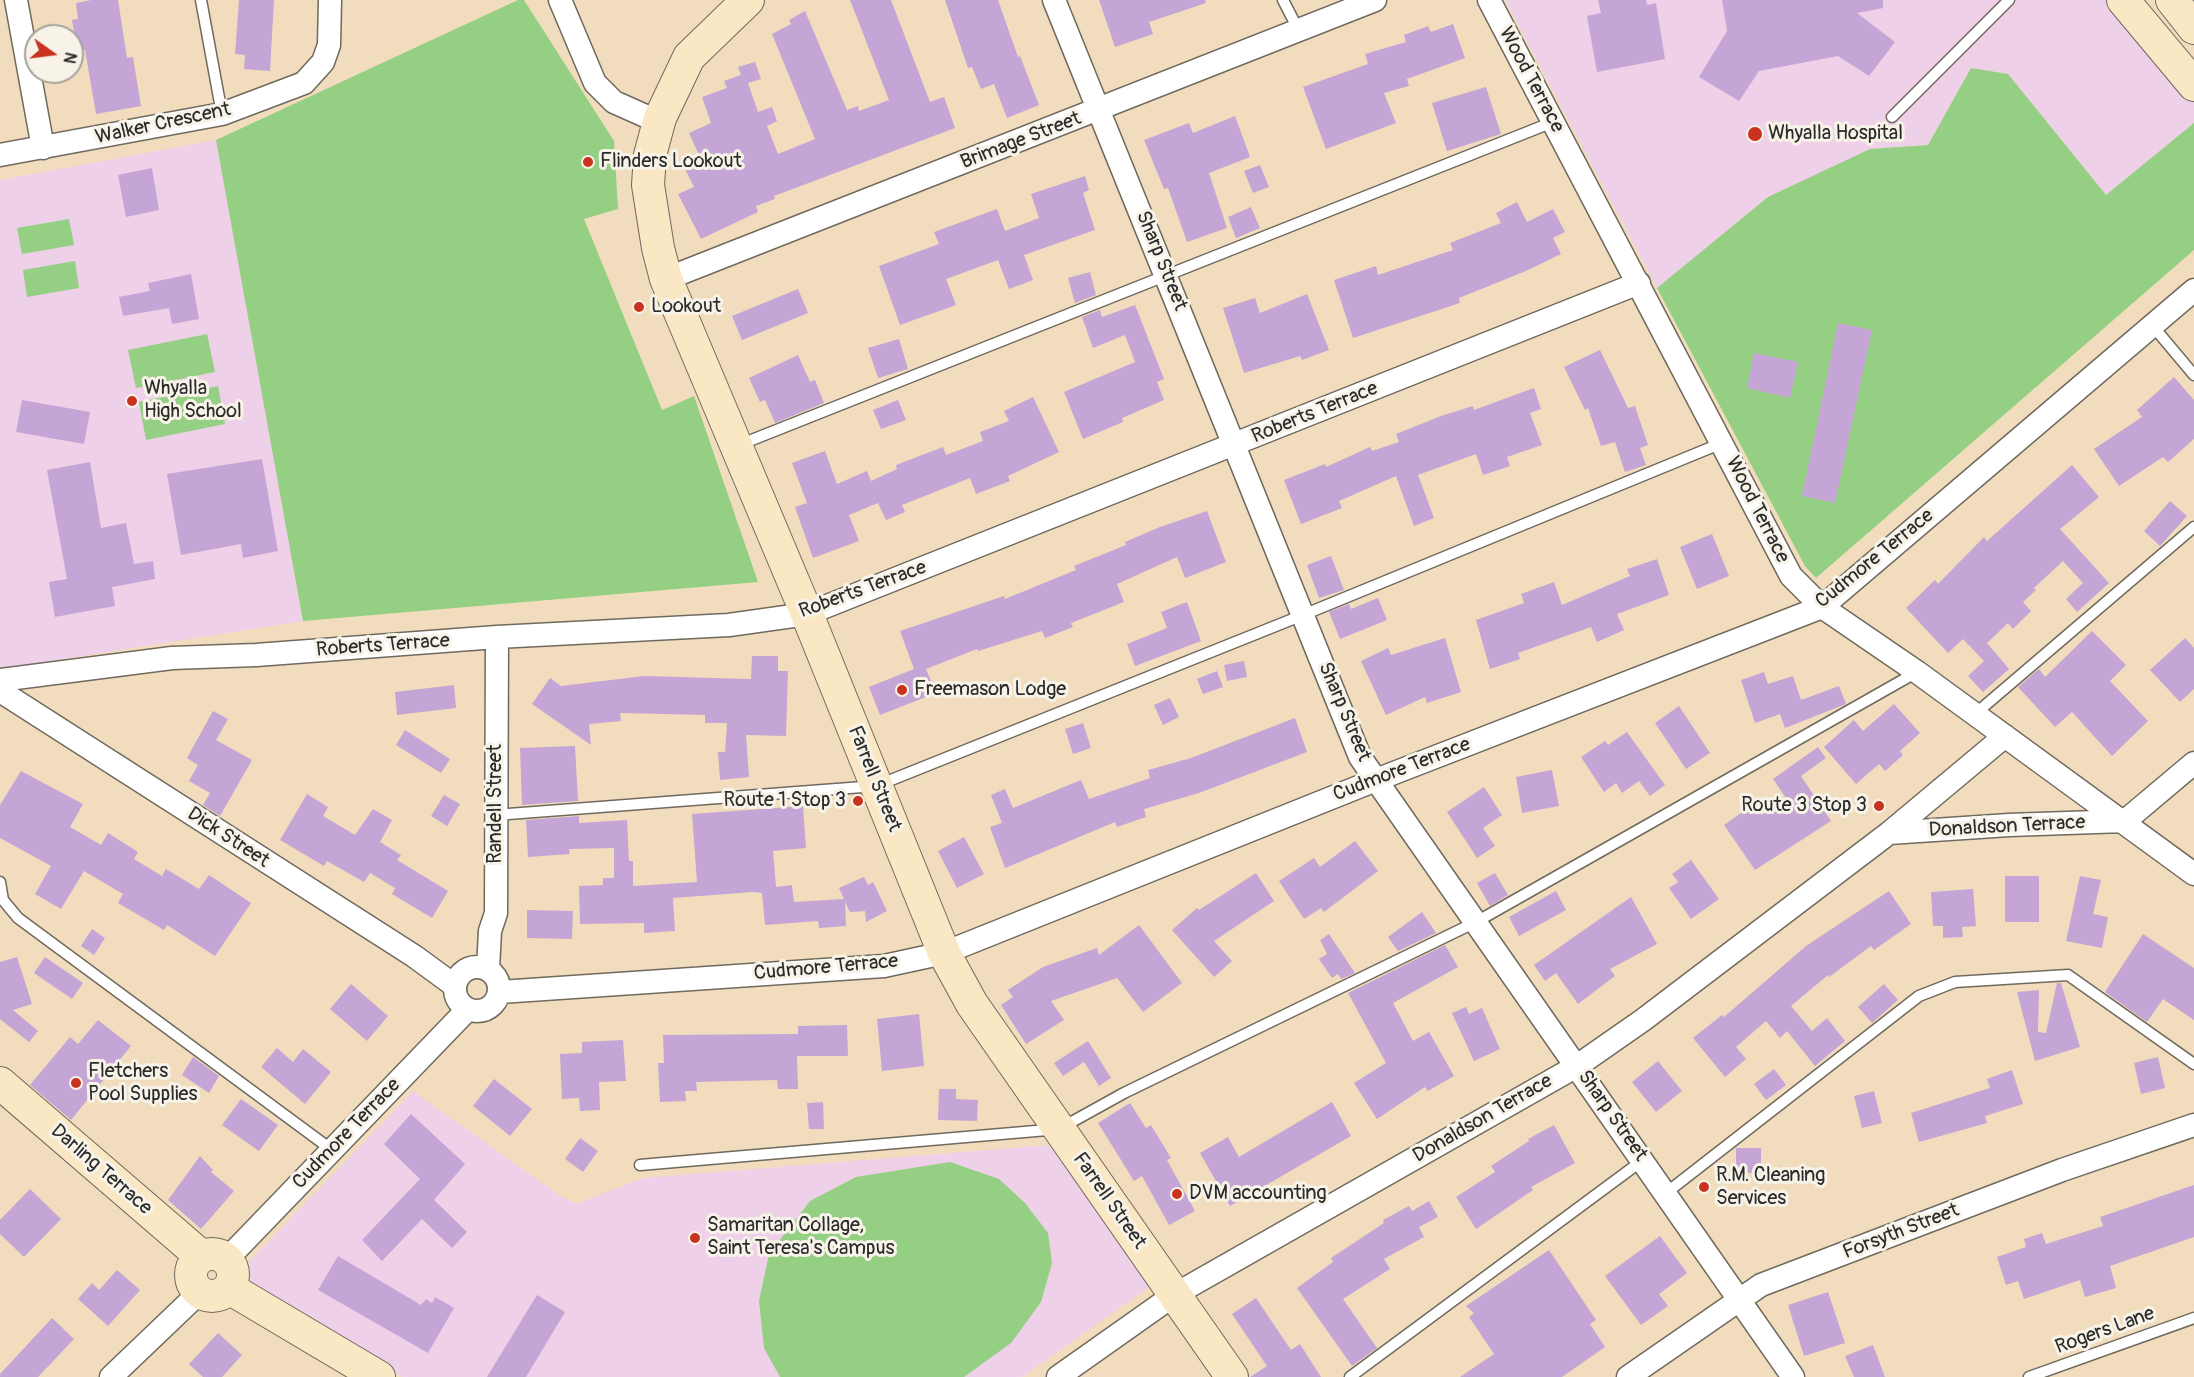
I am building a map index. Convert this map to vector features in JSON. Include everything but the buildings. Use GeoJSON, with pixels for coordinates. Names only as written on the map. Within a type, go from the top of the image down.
{"type":"FeatureCollection","features":[{"type":"Feature","properties":{"kind":"main road","name":"Farrell Street"},"geometry":{"type":"LineString","coordinates":[[748,0],[689,57],[659,122],[650,155],[648,185],[658,248],[666,279],[807,614],[944,953],[972,1004],[1232,1377]]}},
{"type":"Feature","properties":{"kind":"main road"},"geometry":{"type":"LineString","coordinates":[[2123,0],[2194,85]]}},
{"type":"Feature","properties":{"kind":"main road"},"geometry":{"type":"LineString","coordinates":[[2172,0],[2194,28]]}},
{"type":"Feature","properties":{"kind":"main road","name":"Darling Terrace"},"geometry":{"type":"LineString","coordinates":[[0,1083],[214,1274],[379,1377]]}},
{"type":"Feature","properties":{"kind":"street"},"geometry":{"type":"LineString","coordinates":[[16,0],[43,148]]}},
{"type":"Feature","properties":{"kind":"street","name":"Walker Crescent"},"geometry":{"type":"LineString","coordinates":[[0,155],[222,114],[304,83],[316,73],[329,45],[330,0]]}},
{"type":"Feature","properties":{"kind":"street"},"geometry":{"type":"LineString","coordinates":[[560,0],[595,83],[614,102],[659,122]]}},
{"type":"Feature","properties":{"kind":"street","name":"Sharp Street"},"geometry":{"type":"LineString","coordinates":[[1054,0],[1360,757],[1793,1377]]}},
{"type":"Feature","properties":{"kind":"street","name":"Brimage Street"},"geometry":{"type":"LineString","coordinates":[[666,279],[1375,0]]}},
{"type":"Feature","properties":{"kind":"street","name":"Wood Terrace"},"geometry":{"type":"LineString","coordinates":[[1489,0],[1791,576],[1822,608],[1917,672],[2194,874]]}},
{"type":"Feature","properties":{"kind":"street","name":"Roberts Terrace"},"geometry":{"type":"LineString","coordinates":[[0,680],[172,658],[256,655],[497,637],[729,625],[807,614],[1235,446],[1639,283]]}},
{"type":"Feature","properties":{"kind":"street","name":"Cudmore Terrace"},"geometry":{"type":"LineString","coordinates":[[500,992],[884,966],[944,953],[1376,780],[1822,608],[2194,290]]}},
{"type":"Feature","properties":{"kind":"street","name":"Randell Street"},"geometry":{"type":"LineString","coordinates":[[488,969],[490,931],[496,913],[497,637]]}},
{"type":"Feature","properties":{"kind":"street","name":"Dick Street"},"geometry":{"type":"LineString","coordinates":[[0,691],[404,949],[455,986]]}},
{"type":"Feature","properties":{"kind":"street","name":"Donaldson Terrace"},"geometry":{"type":"LineString","coordinates":[[1058,1377],[1174,1295],[1577,1066],[1643,1020],[1889,833],[2005,736]]}},
{"type":"Feature","properties":{"kind":"street"},"geometry":{"type":"LineString","coordinates":[[2125,822],[2194,764]]}},
{"type":"Feature","properties":{"kind":"street","name":"Donaldson Terrace"},"geometry":{"type":"LineString","coordinates":[[1889,833],[2010,825],[2125,822]]}},
{"type":"Feature","properties":{"kind":"street"},"geometry":{"type":"LineString","coordinates":[[481,966],[498,978],[500,992],[494,1004],[475,1011],[468,1009],[458,1000],[455,986],[461,973],[481,966]]}},
{"type":"Feature","properties":{"kind":"street","name":"Cudmore Terrace"},"geometry":{"type":"LineString","coordinates":[[111,1377],[214,1274],[468,1009]]}},
{"type":"Feature","properties":{"kind":"street","name":"Forsyth Street"},"geometry":{"type":"LineString","coordinates":[[1628,1377],[1740,1299],[1772,1281],[2062,1170],[2194,1125]]}},
{"type":"Feature","properties":{"kind":"lane"},"geometry":{"type":"LineString","coordinates":[[201,0],[222,114]]}},
{"type":"Feature","properties":{"kind":"lane"},"geometry":{"type":"LineString","coordinates":[[1283,0],[1299,31]]}},
{"type":"Feature","properties":{"kind":"lane"},"geometry":{"type":"LineString","coordinates":[[1892,117],[2009,0]]}},
{"type":"Feature","properties":{"kind":"lane"},"geometry":{"type":"LineString","coordinates":[[735,447],[1553,122]]}},
{"type":"Feature","properties":{"kind":"lane"},"geometry":{"type":"LineString","coordinates":[[2152,325],[2194,375]]}},
{"type":"Feature","properties":{"kind":"lane"},"geometry":{"type":"LineString","coordinates":[[495,815],[876,786],[1303,615],[1722,443]]}},
{"type":"Feature","properties":{"kind":"lane"},"geometry":{"type":"LineString","coordinates":[[1975,714],[2194,527]]}},
{"type":"Feature","properties":{"kind":"lane"},"geometry":{"type":"LineString","coordinates":[[640,1165],[1059,1129],[1124,1093],[1476,922],[1917,672]]}},
{"type":"Feature","properties":{"kind":"lane"},"geometry":{"type":"LineString","coordinates":[[0,882],[3,900],[18,918],[332,1150]]}},
{"type":"Feature","properties":{"kind":"lane"},"geometry":{"type":"LineString","coordinates":[[1666,1194],[1919,996],[1955,982],[2068,975],[2194,1064]]}},
{"type":"Feature","properties":{"kind":"lane"},"geometry":{"type":"LineString","coordinates":[[1350,1377],[1643,1160]]}},
{"type":"Feature","properties":{"kind":"lane","name":"Rogers Lane"},"geometry":{"type":"LineString","coordinates":[[2029,1377],[2194,1318]]}},
{"type":"Feature","properties":{"kind":"shaded area","name":"Whyalla Hospital"},"geometry":{"type":"Polygon","coordinates":[[[1505,0],[2107,0],[2194,103],[2194,123],[2106,195],[2008,74],[1971,68],[1928,145],[1870,149],[1768,197],[1657,288],[1505,0]]]}},
{"type":"Feature","properties":{"kind":"shaded area","name":"Whyalla High School"},"geometry":{"type":"Polygon","coordinates":[[[216,140],[303,621],[0,669],[0,180],[216,140]]]}},
{"type":"Feature","properties":{"kind":"shaded area","name":"Samaritan Collage, Saint Teresa's Campus"},"geometry":{"type":"Polygon","coordinates":[[[413,1091],[559,1195],[576,1204],[643,1178],[1049,1145],[1152,1285],[1022,1377],[402,1377],[238,1273],[413,1091]]]}},
{"type":"Feature","properties":{"kind":"green space"},"geometry":{"type":"Polygon","coordinates":[[[518,0],[524,0],[614,141],[618,209],[584,219],[662,410],[694,396],[758,582],[303,621],[216,140],[518,0]]]}},
{"type":"Feature","properties":{"kind":"green space"},"geometry":{"type":"Polygon","coordinates":[[[1971,68],[2008,74],[2106,195],[2194,123],[2194,250],[1816,578],[1805,566],[1657,288],[1768,197],[1870,149],[1928,145],[1971,68]]]}},
{"type":"Feature","properties":{"kind":"green space"},"geometry":{"type":"Polygon","coordinates":[[[69,219],[74,245],[22,254],[17,228],[69,219]]]}},
{"type":"Feature","properties":{"kind":"green space"},"geometry":{"type":"Polygon","coordinates":[[[75,261],[79,288],[27,297],[23,270],[75,261]]]}},
{"type":"Feature","properties":{"kind":"green space"},"geometry":{"type":"Polygon","coordinates":[[[207,334],[215,372],[136,388],[128,350],[207,334]]]}},
{"type":"Feature","properties":{"kind":"green space"},"geometry":{"type":"Polygon","coordinates":[[[218,386],[225,424],[146,440],[139,402],[218,386]]]}},
{"type":"Feature","properties":{"kind":"green space"},"geometry":{"type":"Polygon","coordinates":[[[950,1162],[999,1179],[1025,1203],[1048,1233],[1052,1263],[1041,1302],[1011,1343],[964,1377],[780,1377],[764,1348],[759,1301],[769,1254],[810,1201],[856,1177],[950,1162]]]}},
{"type":"Feature","properties":{"kind":"place","name":"Whyalla Hospital"},"geometry":{"type":"Point","coordinates":[1755,134]}},
{"type":"Feature","properties":{"kind":"place","name":"Flinders Lookout"},"geometry":{"type":"Point","coordinates":[588,162]}},
{"type":"Feature","properties":{"kind":"place","name":"Lookout"},"geometry":{"type":"Point","coordinates":[639,307]}},
{"type":"Feature","properties":{"kind":"place","name":"Whyalla High School"},"geometry":{"type":"Point","coordinates":[132,401]}},
{"type":"Feature","properties":{"kind":"place","name":"Freemason Lodge"},"geometry":{"type":"Point","coordinates":[902,690]}},
{"type":"Feature","properties":{"kind":"place","name":"Route 1 Stop 3"},"geometry":{"type":"Point","coordinates":[858,801]}},
{"type":"Feature","properties":{"kind":"place","name":"Route 3 Stop 3"},"geometry":{"type":"Point","coordinates":[1879,806]}},
{"type":"Feature","properties":{"kind":"place","name":"Fletchers Pool Supplies"},"geometry":{"type":"Point","coordinates":[76,1083]}},
{"type":"Feature","properties":{"kind":"place","name":"R.M. Cleaning Services"},"geometry":{"type":"Point","coordinates":[1704,1187]}},
{"type":"Feature","properties":{"kind":"place","name":"DVM accounting"},"geometry":{"type":"Point","coordinates":[1177,1194]}},
{"type":"Feature","properties":{"kind":"place","name":"Samaritan Collage, Saint Teresa's Campus"},"geometry":{"type":"Point","coordinates":[695,1238]}}]}
